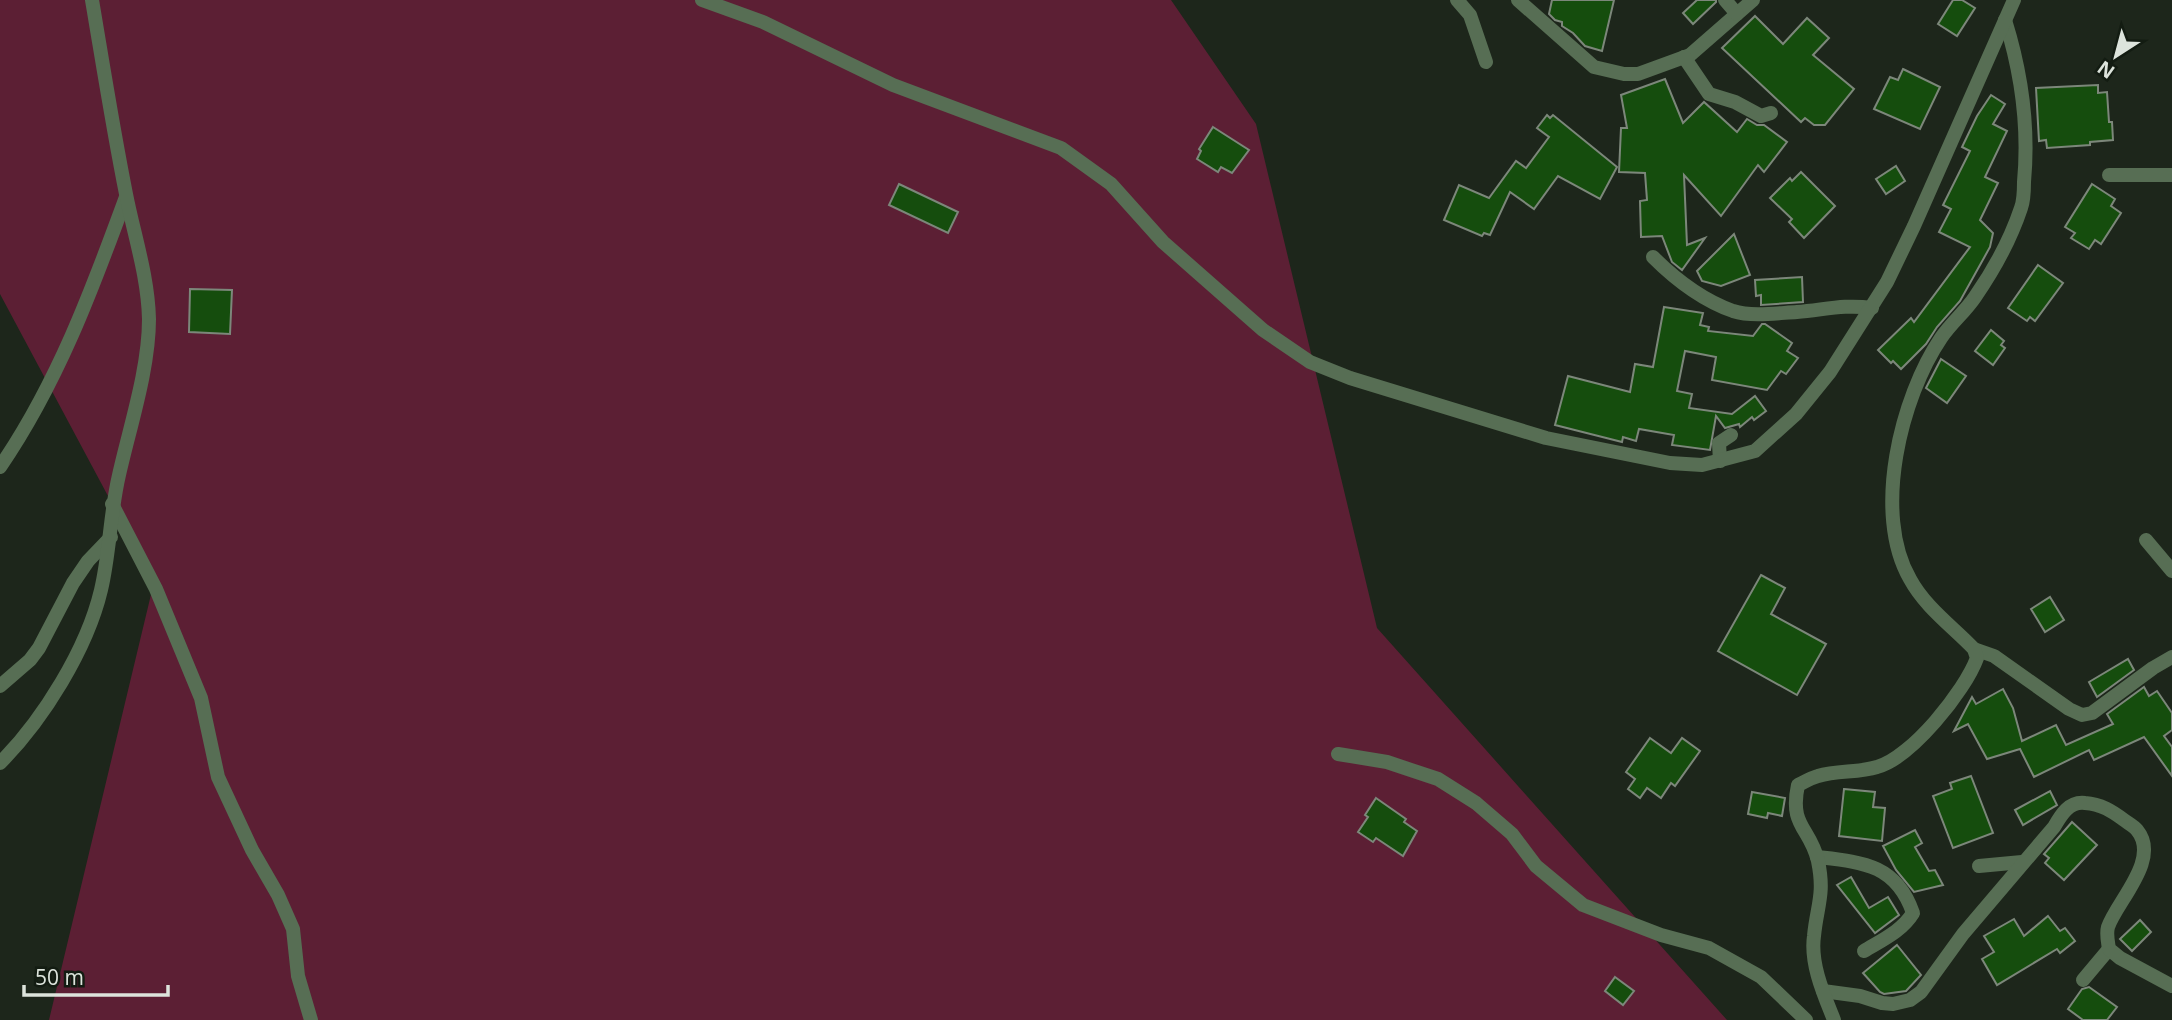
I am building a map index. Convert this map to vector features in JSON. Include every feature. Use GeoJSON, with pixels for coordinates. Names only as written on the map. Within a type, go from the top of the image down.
{"type":"FeatureCollection","features":[{"type":"Feature","properties":{"kind":"street"},"geometry":{"type":"LineString","coordinates":[[0,762],[47,704],[87,635],[101,590],[111,537],[112,504],[145,359],[149,318],[140,250],[126,197],[92,0]]}},
{"type":"Feature","properties":{"kind":"street"},"geometry":{"type":"LineString","coordinates":[[702,0],[763,22],[893,85],[1060,148],[1111,184],[1163,242],[1234,305],[1271,336],[1310,362],[1375,386],[1546,438],[1670,463],[1702,465],[1755,452],[1796,414],[1830,372],[1871,308],[1914,226],[2014,0]]}},
{"type":"Feature","properties":{"kind":"street"},"geometry":{"type":"LineString","coordinates":[[1457,0],[1470,15],[1486,62]]}},
{"type":"Feature","properties":{"kind":"street"},"geometry":{"type":"LineString","coordinates":[[1518,0],[1594,66],[1624,74],[1638,74],[1690,55],[1753,0]]}},
{"type":"Feature","properties":{"kind":"street"},"geometry":{"type":"LineString","coordinates":[[1725,0],[1737,13]]}},
{"type":"Feature","properties":{"kind":"street"},"geometry":{"type":"LineString","coordinates":[[2005,20],[2015,52],[2027,156],[2022,206],[1997,260],[1975,298],[1943,335],[1924,364],[1900,435],[1894,496],[1896,547],[1909,578],[1923,599],[1974,649],[1994,656],[2082,715],[2092,713],[2172,657]]}},
{"type":"Feature","properties":{"kind":"street"},"geometry":{"type":"LineString","coordinates":[[1684,57],[1709,94],[1735,102],[1761,116],[1771,113]]}},
{"type":"Feature","properties":{"kind":"street"},"geometry":{"type":"LineString","coordinates":[[2109,175],[2172,175]]}},
{"type":"Feature","properties":{"kind":"street"},"geometry":{"type":"LineString","coordinates":[[0,467],[23,433],[82,316],[126,197]]}},
{"type":"Feature","properties":{"kind":"street"},"geometry":{"type":"LineString","coordinates":[[1653,257],[1673,277],[1697,294],[1735,311],[1798,312],[1848,305],[1871,308]]}},
{"type":"Feature","properties":{"kind":"street"},"geometry":{"type":"LineString","coordinates":[[1720,461],[1718,443],[1731,435]]}},
{"type":"Feature","properties":{"kind":"street"},"geometry":{"type":"LineString","coordinates":[[112,504],[156,589],[201,698],[218,776],[293,929],[298,976],[311,1020]]}},
{"type":"Feature","properties":{"kind":"street"},"geometry":{"type":"LineString","coordinates":[[0,687],[34,654],[88,561],[111,537]]}},
{"type":"Feature","properties":{"kind":"street"},"geometry":{"type":"LineString","coordinates":[[2146,540],[2172,571]]}},
{"type":"Feature","properties":{"kind":"street"},"geometry":{"type":"LineString","coordinates":[[1834,1020],[1823,991],[1813,948],[1822,891],[1817,857],[1795,814],[1798,785],[1818,776],[1891,763],[1907,751],[1926,733],[1974,667],[1977,658],[1974,649]]}},
{"type":"Feature","properties":{"kind":"street"},"geometry":{"type":"LineString","coordinates":[[1338,754],[1387,762],[1438,779],[1494,818],[1512,834],[1536,866],[1583,905],[1661,935],[1709,948],[1760,977],[1806,1020]]}},
{"type":"Feature","properties":{"kind":"street"},"geometry":{"type":"LineString","coordinates":[[1823,991],[1893,1004],[1910,999],[1920,992],[1963,934],[2054,827],[2065,810],[2082,802],[2101,805],[2137,830],[2144,844],[2142,862],[2134,881],[2108,928],[2109,949],[2083,980]]}},
{"type":"Feature","properties":{"kind":"street"},"geometry":{"type":"LineString","coordinates":[[1817,857],[1857,861],[1873,866],[1901,886],[1909,900],[1913,913],[1908,921],[1864,951]]}},
{"type":"Feature","properties":{"kind":"street"},"geometry":{"type":"LineString","coordinates":[[1979,866],[2022,862]]}},
{"type":"Feature","properties":{"kind":"street"},"geometry":{"type":"LineString","coordinates":[[2109,949],[2120,958],[2172,986]]}},
{"type":"Feature","properties":{"kind":"shaded area"},"geometry":{"type":"Polygon","coordinates":[[[0,0],[1171,0],[1256,124],[1377,628],[1727,1020],[49,1020],[154,582],[0,294],[0,0]]]}},
{"type":"Feature","properties":{"kind":"building"},"geometry":{"type":"Polygon","coordinates":[[[1552,0],[1614,0],[1602,51],[1585,46],[1562,26],[1562,22],[1549,14],[1552,0]]]}},
{"type":"Feature","properties":{"kind":"building"},"geometry":{"type":"Polygon","coordinates":[[[1697,0],[1716,2],[1693,24],[1683,13],[1697,0]]]}},
{"type":"Feature","properties":{"kind":"building"},"geometry":{"type":"Polygon","coordinates":[[[1953,0],[1962,0],[1975,8],[1957,36],[1938,24],[1953,0]]]}},
{"type":"Feature","properties":{"kind":"building"},"geometry":{"type":"Polygon","coordinates":[[[1755,16],[1783,44],[1807,18],[1829,38],[1813,55],[1854,89],[1825,125],[1814,125],[1805,118],[1801,122],[1722,48],[1755,16]]]}},
{"type":"Feature","properties":{"kind":"building"},"geometry":{"type":"Polygon","coordinates":[[[1903,69],[1940,87],[1920,129],[1874,109],[1890,77],[1898,80],[1903,69]]]}},
{"type":"Feature","properties":{"kind":"building"},"geometry":{"type":"Polygon","coordinates":[[[1665,79],[1683,123],[1704,102],[1737,132],[1747,119],[1757,125],[1764,125],[1787,142],[1764,172],[1758,165],[1721,216],[1684,175],[1687,245],[1705,238],[1682,270],[1672,262],[1662,236],[1641,237],[1640,201],[1647,200],[1645,173],[1619,172],[1621,128],[1627,128],[1621,95],[1665,79]]]}},
{"type":"Feature","properties":{"kind":"building"},"geometry":{"type":"Polygon","coordinates":[[[2098,85],[2098,93],[2107,92],[2113,140],[2090,142],[2090,145],[2047,148],[2046,140],[2039,141],[2036,88],[2098,85]]]}},
{"type":"Feature","properties":{"kind":"building"},"geometry":{"type":"Polygon","coordinates":[[[1991,95],[2005,104],[1993,124],[2007,131],[1985,177],[1998,183],[1980,220],[1993,233],[1990,247],[1960,301],[1926,344],[1901,369],[1878,350],[1911,318],[1914,322],[1970,247],[1939,232],[1951,209],[1943,205],[1970,151],[1962,147],[1991,95]]]}},
{"type":"Feature","properties":{"kind":"building"},"geometry":{"type":"Polygon","coordinates":[[[1547,115],[1550,118],[1553,115],[1617,167],[1600,199],[1558,176],[1534,209],[1510,192],[1490,235],[1484,233],[1482,236],[1444,220],[1459,185],[1489,198],[1516,161],[1526,168],[1549,137],[1537,128],[1547,115]]]}},
{"type":"Feature","properties":{"kind":"building"},"geometry":{"type":"Polygon","coordinates":[[[1213,127],[1249,150],[1232,173],[1221,167],[1218,172],[1197,159],[1201,151],[1199,149],[1213,127]]]}},
{"type":"Feature","properties":{"kind":"building"},"geometry":{"type":"Polygon","coordinates":[[[1896,166],[1905,181],[1886,194],[1876,179],[1896,166]]]}},
{"type":"Feature","properties":{"kind":"building"},"geometry":{"type":"Polygon","coordinates":[[[1801,172],[1835,206],[1804,238],[1789,222],[1792,219],[1770,198],[1790,178],[1792,181],[1801,172]]]}},
{"type":"Feature","properties":{"kind":"building"},"geometry":{"type":"Polygon","coordinates":[[[899,184],[958,212],[948,233],[889,205],[899,184]]]}},
{"type":"Feature","properties":{"kind":"building"},"geometry":{"type":"Polygon","coordinates":[[[2092,184],[2115,199],[2111,206],[2121,213],[2101,244],[2095,240],[2089,249],[2071,238],[2075,233],[2065,227],[2092,184]]]}},
{"type":"Feature","properties":{"kind":"building"},"geometry":{"type":"Polygon","coordinates":[[[1734,234],[1750,275],[1721,286],[1702,281],[1697,271],[1734,234]]]}},
{"type":"Feature","properties":{"kind":"building"},"geometry":{"type":"Polygon","coordinates":[[[2038,265],[2063,283],[2035,321],[2030,317],[2027,321],[2008,308],[2038,265]]]}},
{"type":"Feature","properties":{"kind":"building"},"geometry":{"type":"Polygon","coordinates":[[[1802,277],[1803,302],[1761,305],[1761,295],[1756,296],[1755,280],[1802,277]]]}},
{"type":"Feature","properties":{"kind":"building"},"geometry":{"type":"Polygon","coordinates":[[[190,289],[232,290],[230,334],[189,332],[190,289]]]}},
{"type":"Feature","properties":{"kind":"building"},"geometry":{"type":"Polygon","coordinates":[[[1664,307],[1703,313],[1700,325],[1709,327],[1708,331],[1753,336],[1762,324],[1765,324],[1792,343],[1787,351],[1798,358],[1786,374],[1781,371],[1767,390],[1712,380],[1716,357],[1685,351],[1677,391],[1692,394],[1689,408],[1732,414],[1755,396],[1766,411],[1754,420],[1752,417],[1740,427],[1739,424],[1725,428],[1716,416],[1710,450],[1672,445],[1674,435],[1639,429],[1636,441],[1623,437],[1622,442],[1555,425],[1568,376],[1630,392],[1635,364],[1653,367],[1664,307]]]}},
{"type":"Feature","properties":{"kind":"building"},"geometry":{"type":"Polygon","coordinates":[[[1991,330],[2004,341],[2001,345],[2005,348],[1993,365],[1975,351],[1991,330]]]}},
{"type":"Feature","properties":{"kind":"building"},"geometry":{"type":"Polygon","coordinates":[[[1941,359],[1966,376],[1947,403],[1926,388],[1941,359]]]}},
{"type":"Feature","properties":{"kind":"building"},"geometry":{"type":"Polygon","coordinates":[[[1761,575],[1785,588],[1771,614],[1826,644],[1797,695],[1718,651],[1761,575]]]}},
{"type":"Feature","properties":{"kind":"building"},"geometry":{"type":"Polygon","coordinates":[[[2050,597],[2064,620],[2045,632],[2031,609],[2050,597]]]}},
{"type":"Feature","properties":{"kind":"building"},"geometry":{"type":"Polygon","coordinates":[[[2128,659],[2134,670],[2097,697],[2089,682],[2128,659]]]}},
{"type":"Feature","properties":{"kind":"building"},"geometry":{"type":"Polygon","coordinates":[[[2144,687],[2149,696],[2157,691],[2172,713],[2172,730],[2164,736],[2172,747],[2172,776],[2144,737],[2094,760],[2089,750],[2034,777],[2020,749],[1987,759],[1968,724],[1954,731],[1972,697],[1976,704],[2003,689],[2013,708],[2022,741],[2056,725],[2066,745],[2113,724],[2107,714],[2144,687]]]}},
{"type":"Feature","properties":{"kind":"building"},"geometry":{"type":"Polygon","coordinates":[[[1650,738],[1671,753],[1682,738],[1700,751],[1675,786],[1671,783],[1661,798],[1647,788],[1640,798],[1628,789],[1635,779],[1626,772],[1650,738]]]}},
{"type":"Feature","properties":{"kind":"building"},"geometry":{"type":"Polygon","coordinates":[[[1971,776],[1993,833],[1953,848],[1933,796],[1952,789],[1950,783],[1971,776]]]}},
{"type":"Feature","properties":{"kind":"building"},"geometry":{"type":"Polygon","coordinates":[[[1844,789],[1875,792],[1873,807],[1885,808],[1882,841],[1839,836],[1844,789]]]}},
{"type":"Feature","properties":{"kind":"building"},"geometry":{"type":"Polygon","coordinates":[[[2050,791],[2057,805],[2023,825],[2015,810],[2050,791]]]}},
{"type":"Feature","properties":{"kind":"building"},"geometry":{"type":"Polygon","coordinates":[[[1752,792],[1785,798],[1782,816],[1768,813],[1767,818],[1748,814],[1752,792]]]}},
{"type":"Feature","properties":{"kind":"building"},"geometry":{"type":"Polygon","coordinates":[[[1376,798],[1406,819],[1404,822],[1417,831],[1403,856],[1376,838],[1373,842],[1358,832],[1376,798]]]}},
{"type":"Feature","properties":{"kind":"building"},"geometry":{"type":"Polygon","coordinates":[[[2072,822],[2097,845],[2064,880],[2045,863],[2049,858],[2044,854],[2072,822]]]}},
{"type":"Feature","properties":{"kind":"building"},"geometry":{"type":"Polygon","coordinates":[[[1915,830],[1922,843],[1915,847],[1929,871],[1935,870],[1943,885],[1914,892],[1896,870],[1883,846],[1915,830]]]}},
{"type":"Feature","properties":{"kind":"building"},"geometry":{"type":"Polygon","coordinates":[[[1851,877],[1869,908],[1888,897],[1899,915],[1875,933],[1837,885],[1851,877]]]}},
{"type":"Feature","properties":{"kind":"building"},"geometry":{"type":"Polygon","coordinates":[[[2048,916],[2060,931],[2065,928],[2075,941],[2060,953],[2057,949],[1997,985],[1982,959],[1994,952],[1984,936],[2014,919],[2024,936],[2048,916]]]}},
{"type":"Feature","properties":{"kind":"building"},"geometry":{"type":"Polygon","coordinates":[[[2140,920],[2151,932],[2132,951],[2120,939],[2140,920]]]}},
{"type":"Feature","properties":{"kind":"building"},"geometry":{"type":"Polygon","coordinates":[[[1897,945],[1921,975],[1906,991],[1884,994],[1863,973],[1897,945]]]}},
{"type":"Feature","properties":{"kind":"building"},"geometry":{"type":"Polygon","coordinates":[[[1615,977],[1634,991],[1623,1005],[1605,991],[1615,977]]]}},
{"type":"Feature","properties":{"kind":"building"},"geometry":{"type":"Polygon","coordinates":[[[2089,987],[2117,1007],[2107,1020],[2083,1020],[2068,1009],[2082,989],[2089,987]]]}}]}
